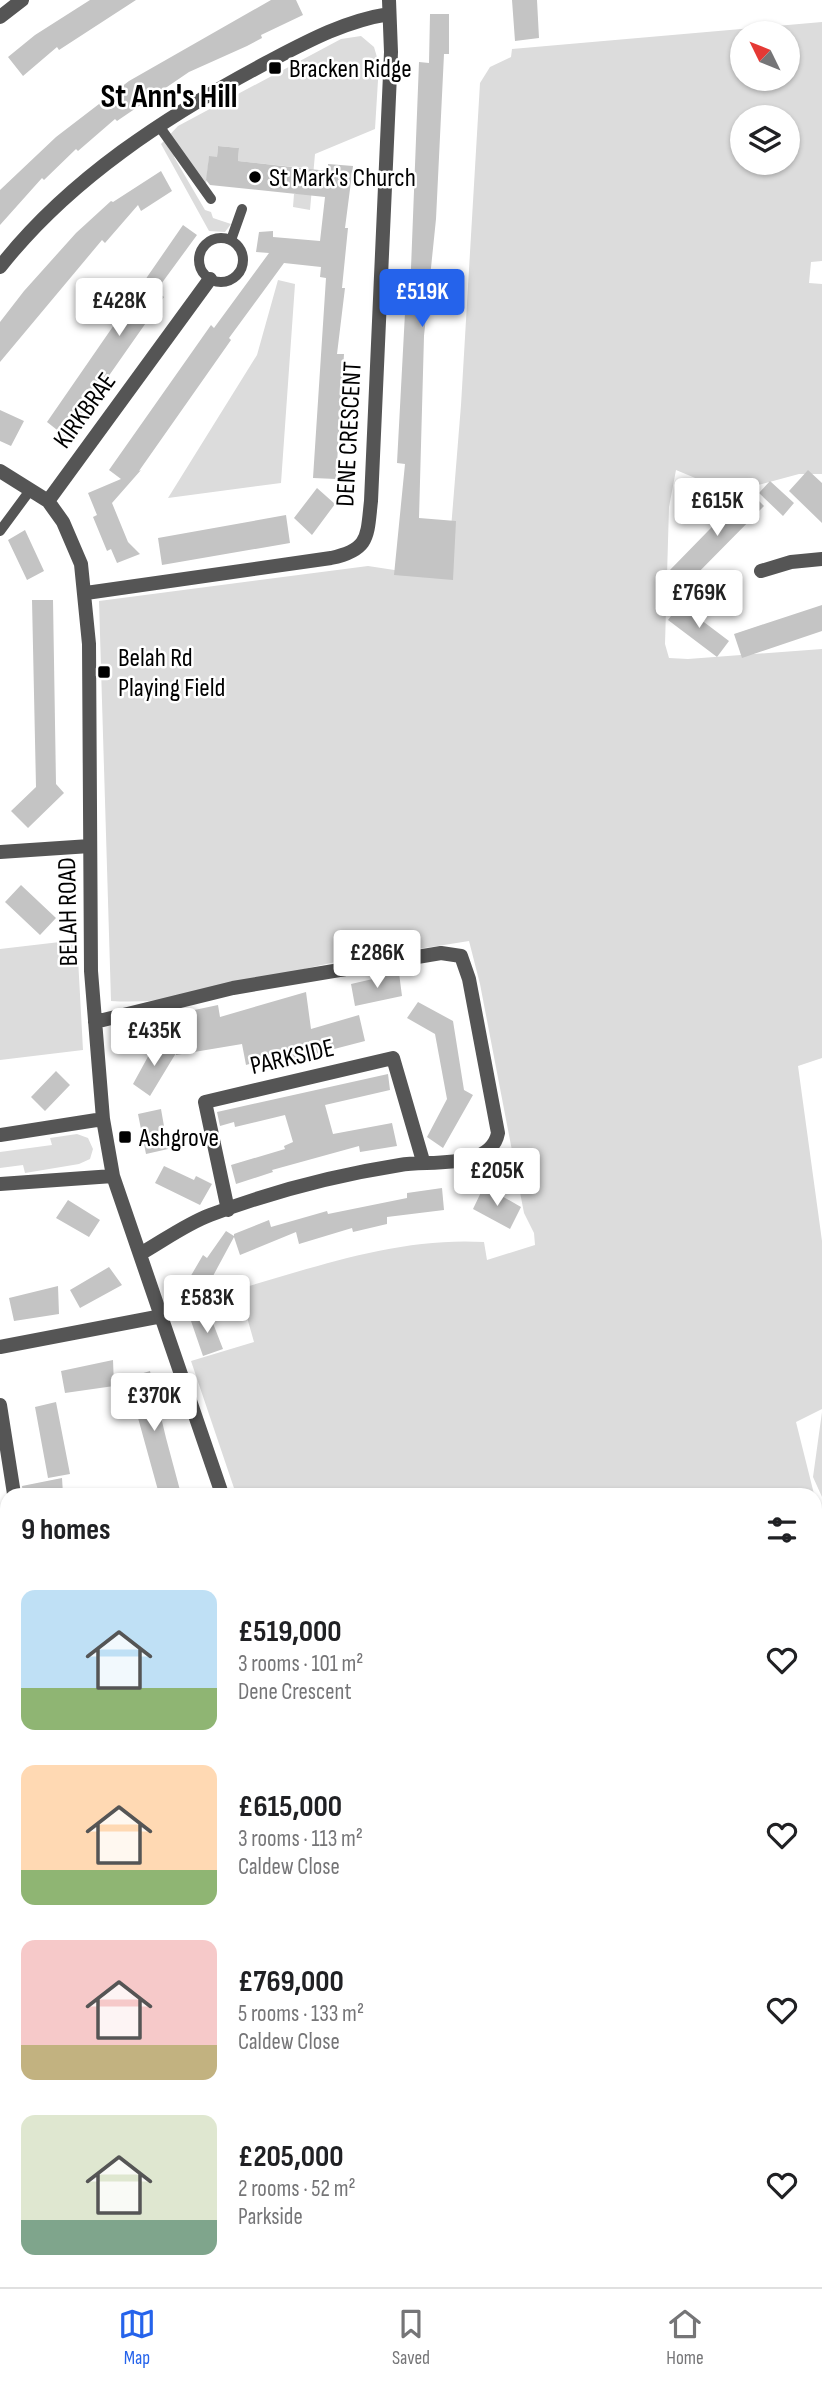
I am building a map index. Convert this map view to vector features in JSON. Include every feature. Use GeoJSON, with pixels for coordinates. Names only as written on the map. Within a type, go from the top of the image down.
{"type":"FeatureCollection","features":[{"type":"Feature","properties":{"kind":"street"},"geometry":{"type":"LineString","coordinates":[[0,17],[22,0]]}},
{"type":"Feature","properties":{"kind":"street"},"geometry":{"type":"LineString","coordinates":[[0,267],[50,211],[117,156],[159,126],[233,80],[303,43],[389,7]]}},
{"type":"Feature","properties":{"kind":"street","name":"DENE CRESCENT"},"geometry":{"type":"LineString","coordinates":[[86,593],[352,554],[361,546],[368,533],[391,52],[389,7]]}},
{"type":"Feature","properties":{"kind":"street","name":"KIRKBRAE"},"geometry":{"type":"LineString","coordinates":[[48,501],[210,279]]}},
{"type":"Feature","properties":{"kind":"street","name":"BELAH ROAD"},"geometry":{"type":"LineString","coordinates":[[0,471],[48,501],[73,542],[86,593],[91,971],[103,1119],[113,1176],[220,1488]]}},
{"type":"Feature","properties":{"kind":"street"},"geometry":{"type":"LineString","coordinates":[[761,571],[791,562],[822,558]]}},
{"type":"Feature","properties":{"kind":"street"},"geometry":{"type":"LineString","coordinates":[[0,852],[90,846]]}},
{"type":"Feature","properties":{"kind":"street"},"geometry":{"type":"LineString","coordinates":[[96,1022],[233,988],[389,959],[441,953],[461,956],[469,979],[498,1133],[492,1148],[471,1160],[423,1161],[317,1181],[209,1215],[140,1254]]}},
{"type":"Feature","properties":{"kind":"street","name":"PARKSIDE"},"geometry":{"type":"LineString","coordinates":[[228,1210],[205,1102],[393,1058],[423,1161]]}},
{"type":"Feature","properties":{"kind":"street"},"geometry":{"type":"LineString","coordinates":[[0,1135],[103,1119]]}},
{"type":"Feature","properties":{"kind":"street"},"geometry":{"type":"LineString","coordinates":[[0,1184],[113,1176]]}},
{"type":"Feature","properties":{"kind":"street"},"geometry":{"type":"LineString","coordinates":[[0,1347],[162,1316]]}},
{"type":"Feature","properties":{"kind":"street"},"geometry":{"type":"LineString","coordinates":[[0,1405],[13,1488]]}},
{"type":"Feature","properties":{"kind":"lane"},"geometry":{"type":"LineString","coordinates":[[159,126],[211,199]]}},
{"type":"Feature","properties":{"kind":"lane"},"geometry":{"type":"LineString","coordinates":[[231,240],[242,209]]}},
{"type":"Feature","properties":{"kind":"lane"},"geometry":{"type":"LineString","coordinates":[[213,239],[231,240],[243,253],[242,269],[232,280],[217,282],[210,279],[201,269],[202,248],[213,239]]}},
{"type":"Feature","properties":{"kind":"lane"},"geometry":{"type":"LineString","coordinates":[[0,531],[31,489]]}},
{"type":"Feature","properties":{"kind":"shaded area"},"geometry":{"type":"Polygon","coordinates":[[[822,22],[822,261],[811,262],[809,283],[822,284],[822,474],[799,474],[758,485],[737,479],[712,485],[676,470],[669,507],[665,644],[669,658],[688,659],[822,649],[822,1058],[798,1066],[822,1241],[822,1409],[796,1422],[812,1488],[234,1488],[191,1361],[254,1342],[239,1289],[360,1255],[421,1244],[484,1242],[487,1260],[535,1245],[534,1233],[524,1213],[480,984],[469,941],[331,963],[195,995],[111,1001],[99,601],[368,566],[447,578],[461,405],[480,83],[490,67],[511,57],[512,49],[730,30],[730,91],[800,91],[800,24],[822,22]]]}},
{"type":"Feature","properties":{"kind":"shaded area"},"geometry":{"type":"Polygon","coordinates":[[[361,36],[374,47],[379,64],[375,129],[315,154],[310,210],[293,207],[294,194],[302,194],[304,168],[238,161],[239,148],[218,146],[217,157],[209,157],[206,185],[177,154],[174,157],[205,210],[211,212],[213,218],[231,224],[225,232],[209,231],[161,144],[178,126],[341,39],[361,36]]]}},
{"type":"Feature","properties":{"kind":"shaded area"},"geometry":{"type":"Polygon","coordinates":[[[278,280],[295,284],[281,483],[168,498],[257,355],[278,280]]]}},
{"type":"Feature","properties":{"kind":"shaded area"},"geometry":{"type":"Polygon","coordinates":[[[77,940],[83,1050],[0,1060],[0,949],[77,940]]]}},
{"type":"Feature","properties":{"kind":"shaded area"},"geometry":{"type":"Polygon","coordinates":[[[77,1134],[88,1138],[93,1149],[90,1159],[79,1164],[25,1173],[23,1165],[0,1168],[0,1152],[52,1145],[50,1138],[77,1134]]]}},
{"type":"Feature","properties":{"kind":"shaded area"},"geometry":{"type":"Polygon","coordinates":[[[822,1412],[822,1488],[818,1488],[813,1477],[822,1412]]]}},
{"type":"Feature","properties":{"kind":"building"},"geometry":{"type":"Polygon","coordinates":[[[90,0],[136,0],[59,50],[57,47],[23,76],[8,57],[35,35],[90,0]]]}},
{"type":"Feature","properties":{"kind":"building"},"geometry":{"type":"Polygon","coordinates":[[[271,0],[296,0],[303,15],[261,35],[262,38],[247,46],[189,72],[117,121],[115,119],[78,151],[76,149],[44,180],[42,178],[0,225],[0,190],[56,137],[129,81],[271,0]]]}},
{"type":"Feature","properties":{"kind":"building"},"geometry":{"type":"Polygon","coordinates":[[[512,0],[537,0],[539,38],[515,41],[512,0]]]}},
{"type":"Feature","properties":{"kind":"building"},"geometry":{"type":"Polygon","coordinates":[[[430,14],[449,14],[449,54],[444,54],[436,219],[424,336],[419,518],[456,521],[453,580],[394,575],[405,464],[397,463],[406,294],[410,294],[419,62],[429,63],[430,14]]]}},
{"type":"Feature","properties":{"kind":"building"},"geometry":{"type":"Polygon","coordinates":[[[218,146],[239,148],[238,161],[328,171],[328,164],[353,166],[345,228],[348,228],[342,288],[345,288],[337,354],[344,354],[336,479],[313,478],[326,278],[320,277],[321,267],[284,263],[229,338],[231,340],[139,471],[141,470],[112,503],[128,542],[140,554],[117,563],[111,549],[107,551],[93,517],[97,515],[88,493],[121,479],[109,470],[211,325],[214,328],[269,253],[256,252],[259,232],[273,231],[273,237],[320,241],[325,197],[210,185],[206,180],[209,156],[217,157],[218,146]]]}},
{"type":"Feature","properties":{"kind":"building"},"geometry":{"type":"Polygon","coordinates":[[[161,171],[172,191],[141,211],[138,205],[105,243],[102,240],[0,362],[0,322],[24,291],[76,233],[111,201],[161,171]]]}},
{"type":"Feature","properties":{"kind":"building"},"geometry":{"type":"Polygon","coordinates":[[[183,225],[197,235],[156,291],[164,297],[66,437],[47,422],[183,225]]]}},
{"type":"Feature","properties":{"kind":"building"},"geometry":{"type":"Polygon","coordinates":[[[0,410],[24,421],[11,446],[0,441],[0,410]]]}},
{"type":"Feature","properties":{"kind":"building"},"geometry":{"type":"Polygon","coordinates":[[[808,470],[822,483],[822,523],[789,491],[808,470]]]}},
{"type":"Feature","properties":{"kind":"building"},"geometry":{"type":"Polygon","coordinates":[[[770,481],[794,503],[783,516],[759,493],[770,481]]]}},
{"type":"Feature","properties":{"kind":"building"},"geometry":{"type":"Polygon","coordinates":[[[317,488],[335,504],[312,535],[294,518],[317,488]]]}},
{"type":"Feature","properties":{"kind":"building"},"geometry":{"type":"Polygon","coordinates":[[[748,490],[764,506],[685,586],[669,571],[748,490]]]}},
{"type":"Feature","properties":{"kind":"building"},"geometry":{"type":"Polygon","coordinates":[[[286,515],[290,543],[162,565],[158,538],[286,515]]]}},
{"type":"Feature","properties":{"kind":"building"},"geometry":{"type":"Polygon","coordinates":[[[25,530],[44,571],[27,580],[8,540],[25,530]]]}},
{"type":"Feature","properties":{"kind":"building"},"geometry":{"type":"Polygon","coordinates":[[[32,600],[53,600],[56,784],[64,793],[28,828],[11,811],[36,787],[32,600]]]}},
{"type":"Feature","properties":{"kind":"building"},"geometry":{"type":"Polygon","coordinates":[[[680,604],[729,641],[717,657],[668,620],[680,604]]]}},
{"type":"Feature","properties":{"kind":"building"},"geometry":{"type":"Polygon","coordinates":[[[822,605],[822,631],[742,658],[734,634],[822,605]]]}},
{"type":"Feature","properties":{"kind":"building"},"geometry":{"type":"Polygon","coordinates":[[[21,885],[56,918],[40,935],[5,902],[21,885]]]}},
{"type":"Feature","properties":{"kind":"building"},"geometry":{"type":"Polygon","coordinates":[[[399,973],[402,996],[355,1006],[351,984],[399,973]]]}},
{"type":"Feature","properties":{"kind":"building"},"geometry":{"type":"Polygon","coordinates":[[[306,992],[311,1029],[359,1015],[365,1041],[315,1054],[316,1058],[267,1069],[266,1059],[246,1065],[242,1044],[176,1055],[166,1016],[218,1005],[220,1017],[306,992]]]}},
{"type":"Feature","properties":{"kind":"building"},"geometry":{"type":"Polygon","coordinates":[[[418,1002],[453,1021],[464,1090],[473,1095],[443,1148],[427,1137],[447,1099],[435,1034],[407,1018],[418,1002]]]}},
{"type":"Feature","properties":{"kind":"building"},"geometry":{"type":"Polygon","coordinates":[[[156,1042],[176,1053],[150,1096],[133,1084],[156,1042]]]}},
{"type":"Feature","properties":{"kind":"building"},"geometry":{"type":"Polygon","coordinates":[[[56,1071],[70,1085],[45,1111],[31,1097],[56,1071]]]}},
{"type":"Feature","properties":{"kind":"building"},"geometry":{"type":"Polygon","coordinates":[[[388,1074],[390,1090],[325,1105],[333,1134],[392,1123],[397,1146],[360,1152],[359,1146],[272,1170],[273,1172],[236,1184],[231,1165],[285,1149],[284,1146],[293,1142],[285,1115],[235,1127],[234,1122],[220,1126],[217,1112],[388,1074]]]}},
{"type":"Feature","properties":{"kind":"building"},"geometry":{"type":"Polygon","coordinates":[[[161,1109],[168,1149],[146,1154],[138,1114],[161,1109]]]}},
{"type":"Feature","properties":{"kind":"building"},"geometry":{"type":"Polygon","coordinates":[[[164,1166],[194,1180],[196,1176],[212,1184],[200,1205],[155,1183],[164,1166]]]}},
{"type":"Feature","properties":{"kind":"building"},"geometry":{"type":"Polygon","coordinates":[[[484,1186],[521,1207],[510,1229],[473,1209],[484,1186]]]}},
{"type":"Feature","properties":{"kind":"building"},"geometry":{"type":"Polygon","coordinates":[[[442,1188],[444,1210],[387,1217],[387,1224],[353,1232],[352,1228],[299,1244],[296,1232],[240,1255],[234,1237],[199,1302],[182,1291],[203,1255],[207,1258],[226,1231],[234,1236],[269,1220],[271,1227],[327,1211],[328,1214],[407,1198],[407,1193],[442,1188]]]}},
{"type":"Feature","properties":{"kind":"building"},"geometry":{"type":"Polygon","coordinates":[[[68,1200],[100,1220],[89,1237],[56,1218],[68,1200]]]}},
{"type":"Feature","properties":{"kind":"building"},"geometry":{"type":"Polygon","coordinates":[[[109,1267],[122,1285],[80,1308],[70,1290],[109,1267]]]}},
{"type":"Feature","properties":{"kind":"building"},"geometry":{"type":"Polygon","coordinates":[[[58,1286],[59,1314],[14,1321],[9,1298],[58,1286]]]}},
{"type":"Feature","properties":{"kind":"building"},"geometry":{"type":"Polygon","coordinates":[[[209,1313],[223,1349],[203,1356],[191,1321],[209,1313]]]}},
{"type":"Feature","properties":{"kind":"building"},"geometry":{"type":"Polygon","coordinates":[[[113,1360],[114,1386],[65,1393],[61,1371],[113,1360]]]}},
{"type":"Feature","properties":{"kind":"building"},"geometry":{"type":"Polygon","coordinates":[[[150,1371],[179,1488],[157,1488],[127,1378],[150,1371]]]}},
{"type":"Feature","properties":{"kind":"building"},"geometry":{"type":"Polygon","coordinates":[[[56,1402],[70,1474],[48,1478],[35,1407],[56,1402]]]}},
{"type":"Feature","properties":{"kind":"building"},"geometry":{"type":"Polygon","coordinates":[[[62,1478],[63,1488],[22,1486],[62,1478]]]}},
{"type":"Feature","properties":{"kind":"place","name":"Bracken Ridge"},"geometry":{"type":"Point","coordinates":[275,68]}},
{"type":"Feature","properties":{"kind":"place","name":"St Mark's Church"},"geometry":{"type":"Point","coordinates":[255,177]}},
{"type":"Feature","properties":{"kind":"place","name":"Belah Rd Playing Field"},"geometry":{"type":"Point","coordinates":[104,672]}},
{"type":"Feature","properties":{"kind":"place","name":"Ashgrove"},"geometry":{"type":"Point","coordinates":[125,1137]}},
{"type":"Feature","properties":{"kind":"district","name":"St Ann's Hill"},"geometry":{"type":"Point","coordinates":[169,95]}}]}
